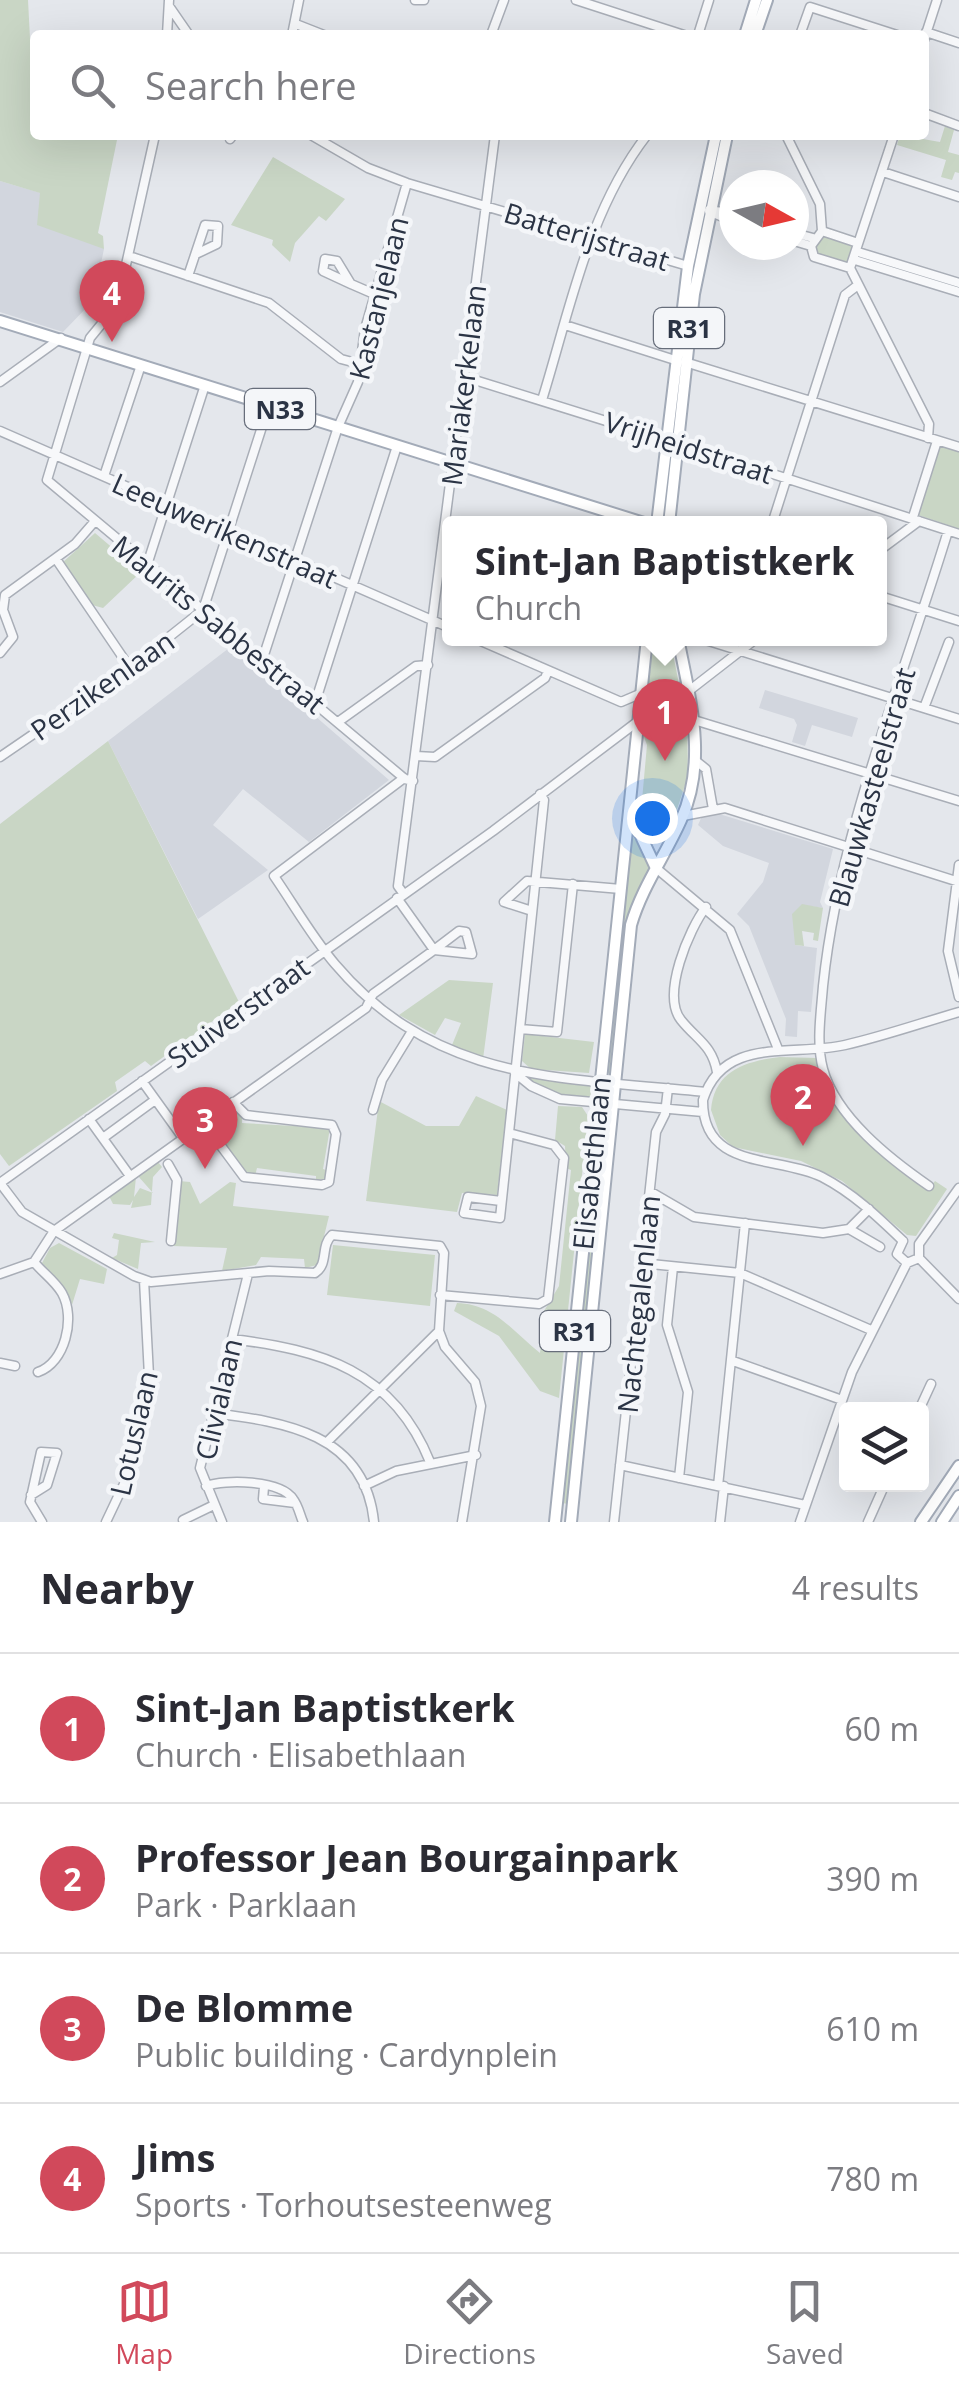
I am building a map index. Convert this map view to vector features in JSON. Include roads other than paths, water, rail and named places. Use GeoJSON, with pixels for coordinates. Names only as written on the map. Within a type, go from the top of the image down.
{"type":"FeatureCollection","features":[{"type":"Feature","properties":{"kind":"main road"},"geometry":{"type":"LineString","coordinates":[[747,30],[756,0]]}},
{"type":"Feature","properties":{"kind":"main road"},"geometry":{"type":"LineString","coordinates":[[758,30],[767,0]]}},
{"type":"Feature","properties":{"kind":"main road","name":"R31"},"geometry":{"type":"LineString","coordinates":[[680,361],[715,140]]}},
{"type":"Feature","properties":{"kind":"main road","name":"R31"},"geometry":{"type":"LineString","coordinates":[[669,516],[688,266],[725,140]]}},
{"type":"Feature","properties":{"kind":"main road","name":"N33"},"geometry":{"type":"LineString","coordinates":[[0,321],[622,516]]}},
{"type":"Feature","properties":{"kind":"main road","name":"R31"},"geometry":{"type":"LineString","coordinates":[[659,516],[672,442]]}},
{"type":"Feature","properties":{"kind":"main road","name":"Elisabethlaan"},"geometry":{"type":"LineString","coordinates":[[555,1522],[646,646]]}},
{"type":"Feature","properties":{"kind":"main road","name":"Elisabethlaan"},"geometry":{"type":"LineString","coordinates":[[570,1522],[631,925],[683,816],[696,761],[694,720],[680,646]]}},
{"type":"Feature","properties":{"kind":"main road"},"geometry":{"type":"LineString","coordinates":[[669,686],[689,691],[678,714],[638,726],[659,690],[669,686]]}},
{"type":"Feature","properties":{"kind":"main road","name":"Elisabethlaan"},"geometry":{"type":"LineString","coordinates":[[630,804],[640,841],[656,868]]}},
{"type":"Feature","properties":{"kind":"main road"},"geometry":{"type":"LineString","coordinates":[[640,841],[653,846],[671,842]]}},
{"type":"Feature","properties":{"kind":"main road"},"geometry":{"type":"LineString","coordinates":[[921,1522],[959,1466]]}},
{"type":"Feature","properties":{"kind":"main road"},"geometry":{"type":"LineString","coordinates":[[942,1522],[959,1496]]}},
{"type":"Feature","properties":{"kind":"street"},"geometry":{"type":"LineString","coordinates":[[415,0],[424,0]]}},
{"type":"Feature","properties":{"kind":"street"},"geometry":{"type":"LineString","coordinates":[[493,30],[504,0]]}},
{"type":"Feature","properties":{"kind":"street"},"geometry":{"type":"LineString","coordinates":[[576,0],[669,30]]}},
{"type":"Feature","properties":{"kind":"street"},"geometry":{"type":"LineString","coordinates":[[700,30],[709,0]]}},
{"type":"Feature","properties":{"kind":"street"},"geometry":{"type":"LineString","coordinates":[[927,30],[937,0]]}},
{"type":"Feature","properties":{"kind":"street"},"geometry":{"type":"LineString","coordinates":[[294,30],[302,1]]}},
{"type":"Feature","properties":{"kind":"street"},"geometry":{"type":"LineString","coordinates":[[167,30],[169,3]]}},
{"type":"Feature","properties":{"kind":"street"},"geometry":{"type":"LineString","coordinates":[[169,3],[186,30]]}},
{"type":"Feature","properties":{"kind":"street"},"geometry":{"type":"LineString","coordinates":[[802,30],[810,7],[882,30]]}},
{"type":"Feature","properties":{"kind":"street"},"geometry":{"type":"LineString","coordinates":[[296,24],[311,30]]}},
{"type":"Feature","properties":{"kind":"street"},"geometry":{"type":"LineString","coordinates":[[929,37],[959,43]]}},
{"type":"Feature","properties":{"kind":"street"},"geometry":{"type":"LineString","coordinates":[[929,115],[959,126]]}},
{"type":"Feature","properties":{"kind":"street"},"geometry":{"type":"LineString","coordinates":[[54,455],[92,335],[117,305],[154,140]]}},
{"type":"Feature","properties":{"kind":"street","name":"Batterijstraat"},"geometry":{"type":"LineString","coordinates":[[320,140],[368,168],[408,183],[688,266]]}},
{"type":"Feature","properties":{"kind":"street","name":"Mariakerkelaan"},"geometry":{"type":"LineString","coordinates":[[449,516],[494,140]]}},
{"type":"Feature","properties":{"kind":"street"},"geometry":{"type":"LineString","coordinates":[[542,400],[592,238],[614,181],[643,140]]}},
{"type":"Feature","properties":{"kind":"street"},"geometry":{"type":"LineString","coordinates":[[785,140],[820,210],[822,231],[812,242]]}},
{"type":"Feature","properties":{"kind":"street"},"geometry":{"type":"LineString","coordinates":[[887,544],[916,519],[931,436],[859,286],[855,255],[893,140]]}},
{"type":"Feature","properties":{"kind":"street"},"geometry":{"type":"LineString","coordinates":[[883,172],[959,196]]}},
{"type":"Feature","properties":{"kind":"street","name":"Kastanjelaan"},"geometry":{"type":"LineString","coordinates":[[262,660],[346,412],[374,294],[408,183]]}},
{"type":"Feature","properties":{"kind":"street"},"geometry":{"type":"LineString","coordinates":[[704,209],[719,212]]}},
{"type":"Feature","properties":{"kind":"street"},"geometry":{"type":"LineString","coordinates":[[704,209],[719,216]]}},
{"type":"Feature","properties":{"kind":"street"},"geometry":{"type":"LineString","coordinates":[[822,231],[855,255],[959,292]]}},
{"type":"Feature","properties":{"kind":"street"},"geometry":{"type":"LineString","coordinates":[[809,240],[820,262],[855,255]]}},
{"type":"Feature","properties":{"kind":"street"},"geometry":{"type":"LineString","coordinates":[[188,276],[196,254]]}},
{"type":"Feature","properties":{"kind":"street"},"geometry":{"type":"LineString","coordinates":[[129,256],[269,303],[341,359],[360,364]]}},
{"type":"Feature","properties":{"kind":"street"},"geometry":{"type":"LineString","coordinates":[[928,278],[959,283]]}},
{"type":"Feature","properties":{"kind":"street"},"geometry":{"type":"LineString","coordinates":[[351,284],[374,294]]}},
{"type":"Feature","properties":{"kind":"street"},"geometry":{"type":"LineString","coordinates":[[774,516],[844,294],[859,286]]}},
{"type":"Feature","properties":{"kind":"street"},"geometry":{"type":"LineString","coordinates":[[566,325],[959,447]]}},
{"type":"Feature","properties":{"kind":"street"},"geometry":{"type":"LineString","coordinates":[[0,382],[59,338]]}},
{"type":"Feature","properties":{"kind":"street"},"geometry":{"type":"LineString","coordinates":[[104,476],[141,365]]}},
{"type":"Feature","properties":{"kind":"street","name":"Vrijheidstraat"},"geometry":{"type":"LineString","coordinates":[[465,377],[959,534]]}},
{"type":"Feature","properties":{"kind":"street"},"geometry":{"type":"LineString","coordinates":[[147,565],[205,385]]}},
{"type":"Feature","properties":{"kind":"street"},"geometry":{"type":"LineString","coordinates":[[203,610],[269,406]]}},
{"type":"Feature","properties":{"kind":"street","name":"Leeuwerikenstraat"},"geometry":{"type":"LineString","coordinates":[[0,431],[442,625]]}},
{"type":"Feature","properties":{"kind":"street"},"geometry":{"type":"LineString","coordinates":[[315,703],[396,446]]}},
{"type":"Feature","properties":{"kind":"street","name":"Maurits Sabbestraat"},"geometry":{"type":"LineString","coordinates":[[54,455],[47,480],[408,779]]}},
{"type":"Feature","properties":{"kind":"street"},"geometry":{"type":"LineString","coordinates":[[0,653],[14,637],[3,610],[5,594],[56,559],[94,521]]}},
{"type":"Feature","properties":{"kind":"street","name":"Blauwkasteelstraat"},"geometry":{"type":"LineString","coordinates":[[820,1049],[833,911],[848,848],[948,531]]}},
{"type":"Feature","properties":{"kind":"street"},"geometry":{"type":"LineString","coordinates":[[56,559],[130,668]]}},
{"type":"Feature","properties":{"kind":"street","name":"Mariakerkelaan"},"geometry":{"type":"LineString","coordinates":[[400,896],[408,779],[416,756],[442,577]]}},
{"type":"Feature","properties":{"kind":"street"},"geometry":{"type":"LineString","coordinates":[[887,598],[956,624]]}},
{"type":"Feature","properties":{"kind":"street","name":"Perzikenlaan"},"geometry":{"type":"LineString","coordinates":[[0,757],[130,668],[203,610]]}},
{"type":"Feature","properties":{"kind":"street"},"geometry":{"type":"LineString","coordinates":[[924,708],[949,642]]}},
{"type":"Feature","properties":{"kind":"street"},"geometry":{"type":"LineString","coordinates":[[492,646],[621,702],[642,693]]}},
{"type":"Feature","properties":{"kind":"street"},"geometry":{"type":"LineString","coordinates":[[724,646],[959,720]]}},
{"type":"Feature","properties":{"kind":"street"},"geometry":{"type":"LineString","coordinates":[[689,691],[747,646]]}},
{"type":"Feature","properties":{"kind":"street"},"geometry":{"type":"LineString","coordinates":[[338,722],[416,666],[428,665]]}},
{"type":"Feature","properties":{"kind":"street"},"geometry":{"type":"LineString","coordinates":[[416,756],[435,757],[545,678],[548,671]]}},
{"type":"Feature","properties":{"kind":"street"},"geometry":{"type":"LineString","coordinates":[[694,720],[959,801]]}},
{"type":"Feature","properties":{"kind":"street","name":"Stuiverstraat"},"geometry":{"type":"LineString","coordinates":[[0,1183],[638,726]]}},
{"type":"Feature","properties":{"kind":"street","name":"Elisabethlaan"},"geometry":{"type":"LineString","coordinates":[[696,761],[706,769],[713,809]]}},
{"type":"Feature","properties":{"kind":"street"},"geometry":{"type":"LineString","coordinates":[[408,779],[274,876],[324,950],[368,998],[412,1031],[461,1056],[515,1073],[706,1092]]}},
{"type":"Feature","properties":{"kind":"street"},"geometry":{"type":"LineString","coordinates":[[501,1201],[468,1197],[464,1213],[500,1218],[536,880],[540,794]]}},
{"type":"Feature","properties":{"kind":"street"},"geometry":{"type":"LineString","coordinates":[[712,796],[725,808]]}},
{"type":"Feature","properties":{"kind":"street"},"geometry":{"type":"LineString","coordinates":[[524,806],[542,815]]}},
{"type":"Feature","properties":{"kind":"street"},"geometry":{"type":"LineString","coordinates":[[683,816],[725,808],[956,882]]}},
{"type":"Feature","properties":{"kind":"street"},"geometry":{"type":"LineString","coordinates":[[959,864],[948,951],[959,997]]}},
{"type":"Feature","properties":{"kind":"street"},"geometry":{"type":"LineString","coordinates":[[656,868],[706,906],[738,942],[778,1049]]}},
{"type":"Feature","properties":{"kind":"street"},"geometry":{"type":"LineString","coordinates":[[401,874],[412,888]]}},
{"type":"Feature","properties":{"kind":"street"},"geometry":{"type":"LineString","coordinates":[[532,911],[504,902],[527,880],[622,889]]}},
{"type":"Feature","properties":{"kind":"street"},"geometry":{"type":"LineString","coordinates":[[520,1029],[557,1032],[573,884]]}},
{"type":"Feature","properties":{"kind":"street"},"geometry":{"type":"LineString","coordinates":[[400,896],[434,950]]}},
{"type":"Feature","properties":{"kind":"street"},"geometry":{"type":"LineString","coordinates":[[706,906],[684,950],[676,1006],[680,1018],[710,1048],[717,1072]]}},
{"type":"Feature","properties":{"kind":"street"},"geometry":{"type":"LineString","coordinates":[[0,1274],[34,1262],[54,1231],[366,1008],[368,998],[460,931],[466,932],[474,951],[472,954],[434,950]]}},
{"type":"Feature","properties":{"kind":"street"},"geometry":{"type":"LineString","coordinates":[[919,1244],[903,1241],[868,1209],[806,1170],[730,1154],[716,1142],[704,1112],[706,1092],[717,1072],[736,1060],[778,1049],[820,1049],[959,1012]]}},
{"type":"Feature","properties":{"kind":"street"},"geometry":{"type":"LineString","coordinates":[[373,1110],[382,1080],[412,1031]]}},
{"type":"Feature","properties":{"kind":"street"},"geometry":{"type":"LineString","coordinates":[[820,1049],[826,1079],[836,1098],[883,1150],[929,1186]]}},
{"type":"Feature","properties":{"kind":"street"},"geometry":{"type":"LineString","coordinates":[[515,1073],[531,1086],[560,1099],[704,1112]]}},
{"type":"Feature","properties":{"kind":"street"},"geometry":{"type":"LineString","coordinates":[[142,1082],[183,1138]]}},
{"type":"Feature","properties":{"kind":"street"},"geometry":{"type":"LineString","coordinates":[[513,1093],[531,1086]]}},
{"type":"Feature","properties":{"kind":"street","name":"Nachtegalenlaan"},"geometry":{"type":"LineString","coordinates":[[614,1522],[656,1132],[668,1088]]}},
{"type":"Feature","properties":{"kind":"street","name":"Stuiverstraat"},"geometry":{"type":"LineString","coordinates":[[103,1138],[155,1100]]}},
{"type":"Feature","properties":{"kind":"street"},"geometry":{"type":"LineString","coordinates":[[204,1123],[244,1176],[322,1185],[330,1181],[336,1134],[332,1125],[246,1114],[233,1102]]}},
{"type":"Feature","properties":{"kind":"street"},"geometry":{"type":"LineString","coordinates":[[89,1119],[130,1176]]}},
{"type":"Feature","properties":{"kind":"street"},"geometry":{"type":"LineString","coordinates":[[440,1295],[539,1304],[548,1299],[564,1158],[554,1145],[510,1133]]}},
{"type":"Feature","properties":{"kind":"street"},"geometry":{"type":"LineString","coordinates":[[168,1164],[178,1180],[171,1241]]}},
{"type":"Feature","properties":{"kind":"street"},"geometry":{"type":"LineString","coordinates":[[0,1183],[22,1212],[144,1280],[178,1282],[248,1274],[315,1273],[323,1264],[326,1241],[339,1235],[440,1246],[444,1253],[439,1332],[445,1347],[479,1394],[476,1454],[462,1522]]}},
{"type":"Feature","properties":{"kind":"street"},"geometry":{"type":"LineString","coordinates":[[959,1188],[919,1244],[919,1258],[959,1299]]}},
{"type":"Feature","properties":{"kind":"street"},"geometry":{"type":"LineString","coordinates":[[652,1192],[685,1214],[824,1233],[849,1229],[868,1209]]}},
{"type":"Feature","properties":{"kind":"street"},"geometry":{"type":"LineString","coordinates":[[950,1201],[959,1207]]}},
{"type":"Feature","properties":{"kind":"street"},"geometry":{"type":"LineString","coordinates":[[720,1522],[745,1223]]}},
{"type":"Feature","properties":{"kind":"street"},"geometry":{"type":"LineString","coordinates":[[849,1229],[880,1247]]}},
{"type":"Feature","properties":{"kind":"street"},"geometry":{"type":"LineString","coordinates":[[903,1241],[898,1254],[906,1263]]}},
{"type":"Feature","properties":{"kind":"street"},"geometry":{"type":"LineString","coordinates":[[800,1522],[871,1330],[906,1263],[919,1258]]}},
{"type":"Feature","properties":{"kind":"street"},"geometry":{"type":"LineString","coordinates":[[34,1262],[62,1293],[68,1317],[59,1356],[49,1368],[38,1372]]}},
{"type":"Feature","properties":{"kind":"street"},"geometry":{"type":"LineString","coordinates":[[642,1264],[740,1273],[871,1330]]}},
{"type":"Feature","properties":{"kind":"street"},"geometry":{"type":"LineString","coordinates":[[673,1268],[667,1325],[688,1392],[679,1478]]}},
{"type":"Feature","properties":{"kind":"street","name":"Clivialaan"},"geometry":{"type":"LineString","coordinates":[[222,1522],[200,1468],[248,1274]]}},
{"type":"Feature","properties":{"kind":"street","name":"Lotuslaan"},"geometry":{"type":"LineString","coordinates":[[106,1522],[124,1484],[149,1376],[144,1280]]}},
{"type":"Feature","properties":{"kind":"street"},"geometry":{"type":"LineString","coordinates":[[327,1442],[439,1332]]}},
{"type":"Feature","properties":{"kind":"street"},"geometry":{"type":"LineString","coordinates":[[232,1339],[316,1353],[362,1375],[414,1428],[430,1462]]}},
{"type":"Feature","properties":{"kind":"street"},"geometry":{"type":"LineString","coordinates":[[429,1346],[445,1347]]}},
{"type":"Feature","properties":{"kind":"street"},"geometry":{"type":"LineString","coordinates":[[732,1361],[842,1400]]}},
{"type":"Feature","properties":{"kind":"street"},"geometry":{"type":"LineString","coordinates":[[0,1363],[15,1366]]}},
{"type":"Feature","properties":{"kind":"street"},"geometry":{"type":"LineString","coordinates":[[923,1402],[931,1384]]}},
{"type":"Feature","properties":{"kind":"street"},"geometry":{"type":"LineString","coordinates":[[213,1412],[288,1423],[327,1442],[364,1486],[374,1522]]}},
{"type":"Feature","properties":{"kind":"street"},"geometry":{"type":"LineString","coordinates":[[31,1494],[47,1485],[56,1453],[41,1452],[31,1494],[42,1522]]}},
{"type":"Feature","properties":{"kind":"street"},"geometry":{"type":"LineString","coordinates":[[364,1486],[430,1462],[476,1454]]}},
{"type":"Feature","properties":{"kind":"street"},"geometry":{"type":"LineString","coordinates":[[620,1465],[805,1505]]}},
{"type":"Feature","properties":{"kind":"street"},"geometry":{"type":"LineString","coordinates":[[206,1486],[219,1481],[278,1488],[295,1503],[303,1522]]}},
{"type":"Feature","properties":{"kind":"street"},"geometry":{"type":"LineString","coordinates":[[868,1522],[881,1492]]}},
{"type":"Feature","properties":{"kind":"street"},"geometry":{"type":"LineString","coordinates":[[183,1520],[214,1505]]}},
{"type":"Feature","properties":{"kind":"place","name":"Jims"},"geometry":{"type":"Point","coordinates":[112,342]}},
{"type":"Feature","properties":{"kind":"place","name":"Sint-Jan Baptistkerk"},"geometry":{"type":"Point","coordinates":[665,761]}},
{"type":"Feature","properties":{"kind":"place","name":"Professor Jean Bourgainpark"},"geometry":{"type":"Point","coordinates":[803,1146]}},
{"type":"Feature","properties":{"kind":"place","name":"De Blomme"},"geometry":{"type":"Point","coordinates":[205,1169]}}]}
